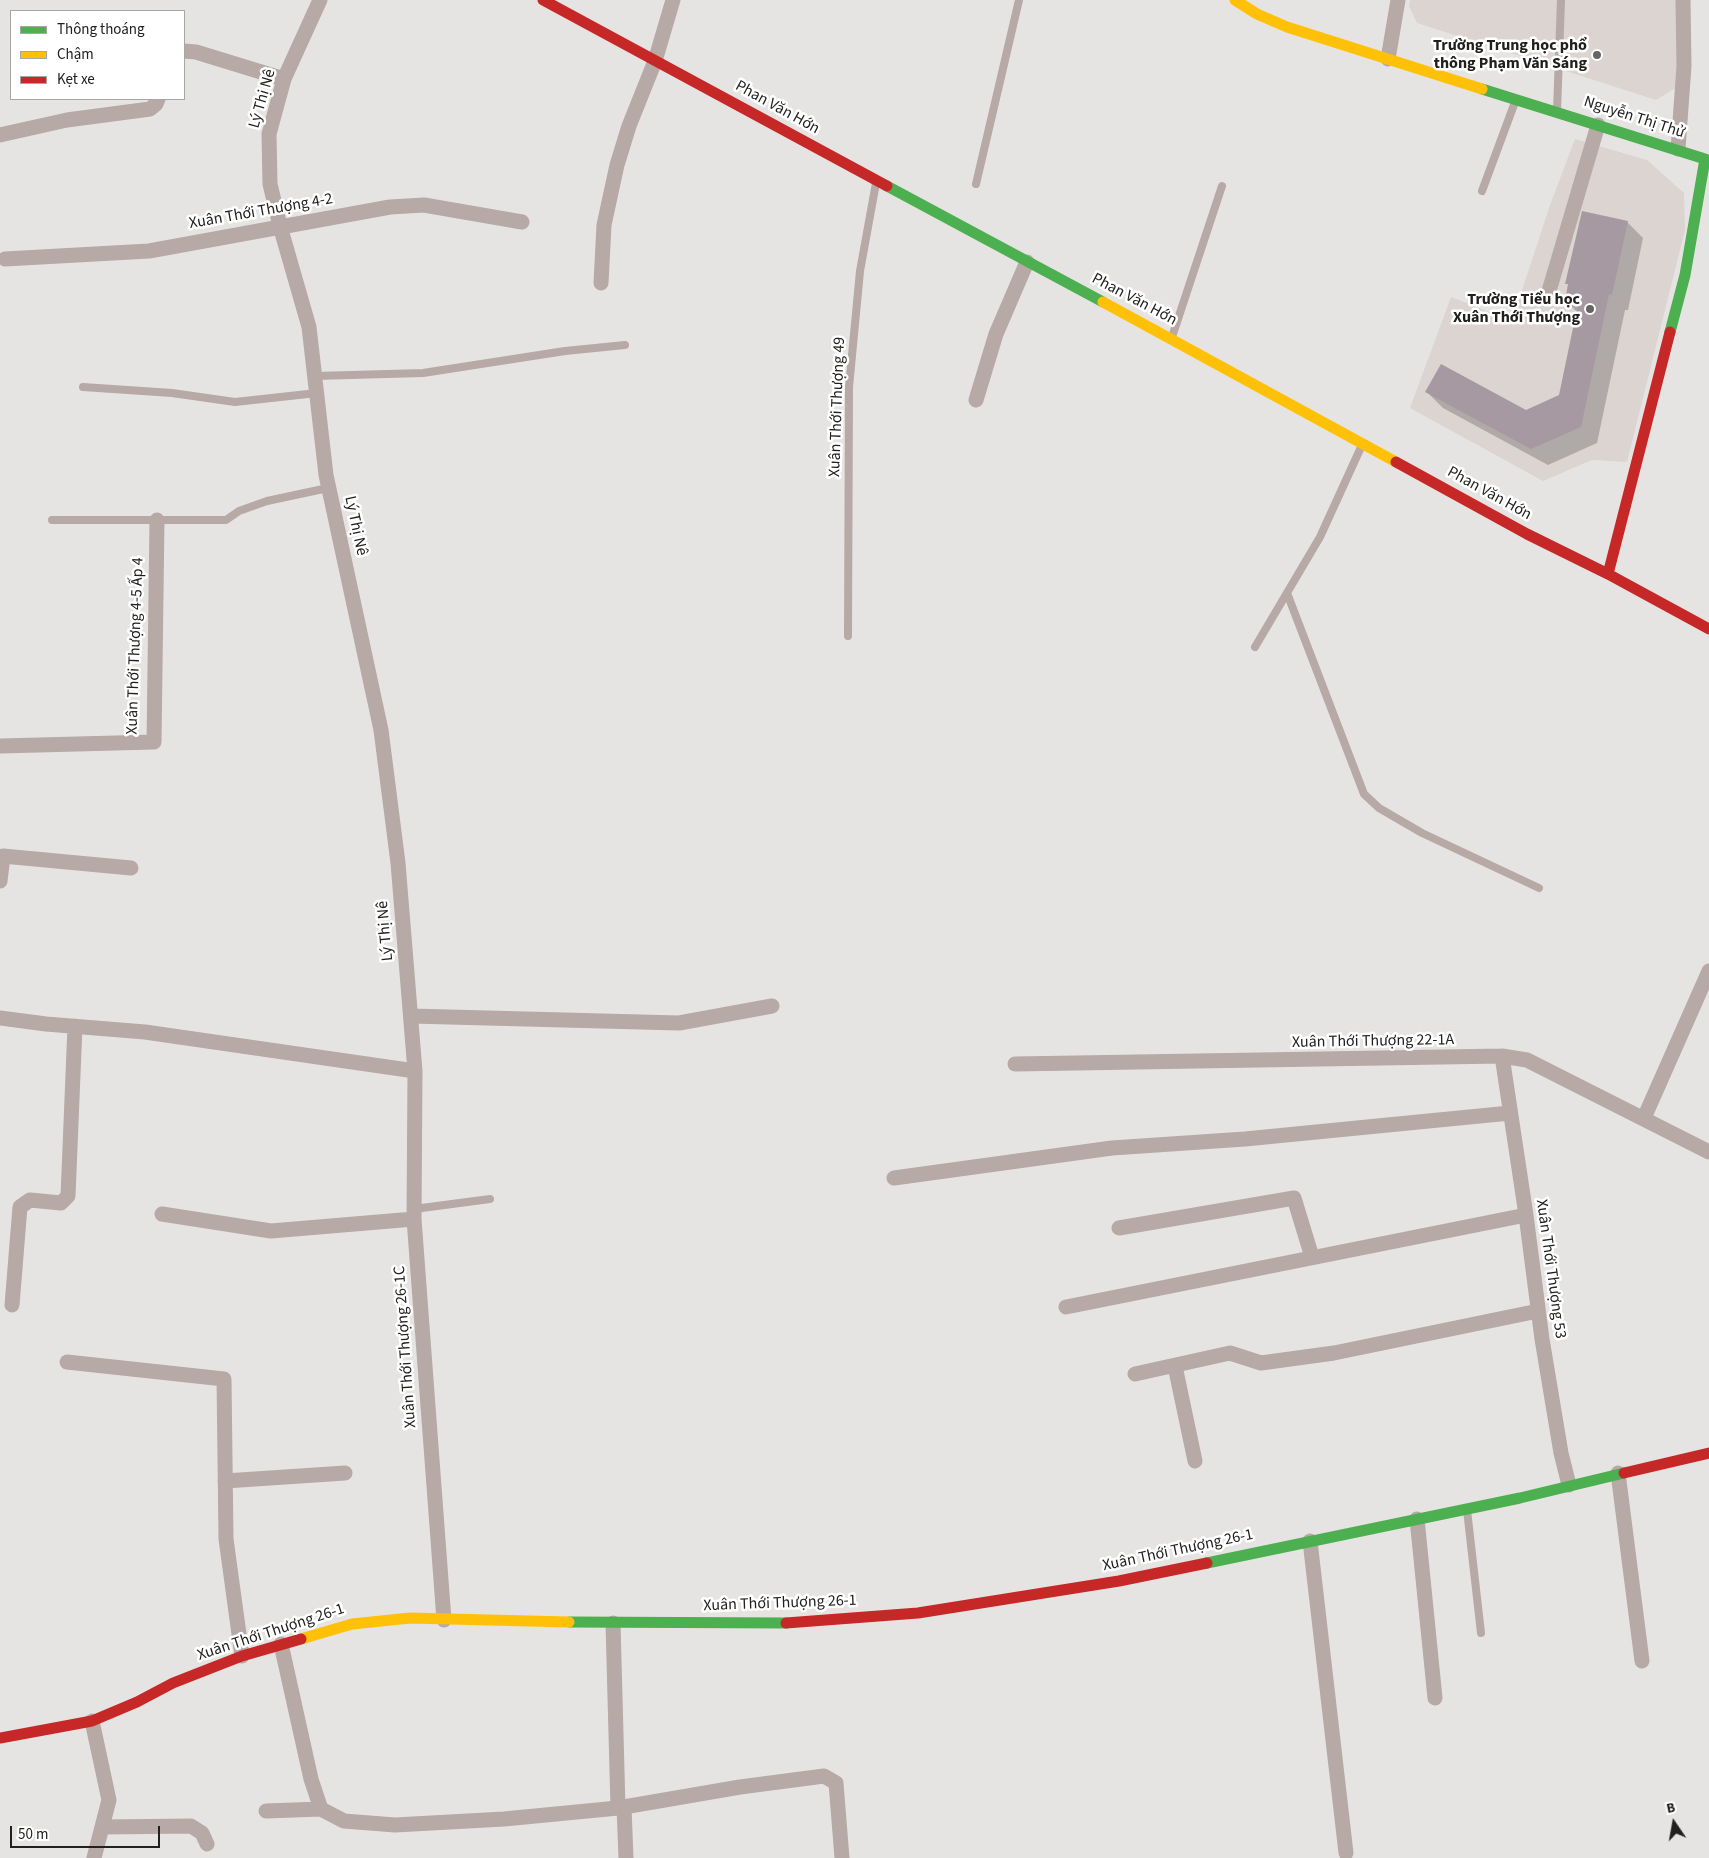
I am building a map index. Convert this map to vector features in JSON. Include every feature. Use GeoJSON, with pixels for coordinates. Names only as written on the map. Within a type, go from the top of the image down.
{"type":"FeatureCollection","features":[{"type":"Feature","properties":{"kind":"street","name":"Lý Thị Nê"},"geometry":{"type":"LineString","coordinates":[[320,0],[284,80],[269,134],[270,184],[309,326],[320,438],[328,488],[381,730],[398,862],[415,1071]]}},
{"type":"Feature","properties":{"kind":"street","name":"Phan Văn Hớn"},"geometry":{"type":"LineString","coordinates":[[543,0],[1172,339],[1527,534],[1608,574],[1709,629]]}},
{"type":"Feature","properties":{"kind":"street"},"geometry":{"type":"LineString","coordinates":[[601,283],[604,225],[617,165],[629,126],[655,60],[673,0]]}},
{"type":"Feature","properties":{"kind":"street","name":"Nguyễn Thị Thử"},"geometry":{"type":"LineString","coordinates":[[1235,0],[1257,14],[1287,27],[1557,110],[1707,159],[1685,275],[1608,574]]}},
{"type":"Feature","properties":{"kind":"street"},"geometry":{"type":"LineString","coordinates":[[1388,59],[1398,0]]}},
{"type":"Feature","properties":{"kind":"street"},"geometry":{"type":"LineString","coordinates":[[1678,149],[1684,66],[1683,0]]}},
{"type":"Feature","properties":{"kind":"street"},"geometry":{"type":"LineString","coordinates":[[185,52],[196,52],[284,80]]}},
{"type":"Feature","properties":{"kind":"street"},"geometry":{"type":"LineString","coordinates":[[0,134],[67,120],[150,109],[158,100]]}},
{"type":"Feature","properties":{"kind":"street"},"geometry":{"type":"LineString","coordinates":[[1549,292],[1598,124]]}},
{"type":"Feature","properties":{"kind":"street","name":"Xuân Thới Thượng 4-2"},"geometry":{"type":"LineString","coordinates":[[4,259],[149,251],[390,207],[424,205],[522,222]]}},
{"type":"Feature","properties":{"kind":"street"},"geometry":{"type":"LineString","coordinates":[[976,400],[996,334],[1027,262]]}},
{"type":"Feature","properties":{"kind":"street","name":"Xuân Thới Thượng 4-5 Ấp 4"},"geometry":{"type":"LineString","coordinates":[[0,746],[154,742],[157,520]]}},
{"type":"Feature","properties":{"kind":"street"},"geometry":{"type":"LineString","coordinates":[[0,881],[3,856],[131,868]]}},
{"type":"Feature","properties":{"kind":"street"},"geometry":{"type":"LineString","coordinates":[[1644,1118],[1709,971]]}},
{"type":"Feature","properties":{"kind":"street"},"geometry":{"type":"LineString","coordinates":[[411,1016],[679,1023],[772,1006]]}},
{"type":"Feature","properties":{"kind":"street"},"geometry":{"type":"LineString","coordinates":[[0,1018],[146,1032],[415,1071]]}},
{"type":"Feature","properties":{"kind":"street"},"geometry":{"type":"LineString","coordinates":[[12,1306],[20,1207],[30,1200],[61,1203],[68,1196],[75,1026]]}},
{"type":"Feature","properties":{"kind":"street","name":"Xuân Thới Thượng 22-1A"},"geometry":{"type":"LineString","coordinates":[[1015,1064],[1502,1056],[1527,1060],[1709,1152]]}},
{"type":"Feature","properties":{"kind":"street","name":"Xuân Thới Thượng 53"},"geometry":{"type":"LineString","coordinates":[[1502,1056],[1526,1214],[1538,1311],[1561,1453],[1569,1485]]}},
{"type":"Feature","properties":{"kind":"street","name":"Xuân Thới Thượng 26-1C"},"geometry":{"type":"LineString","coordinates":[[415,1071],[414,1214],[444,1620]]}},
{"type":"Feature","properties":{"kind":"street"},"geometry":{"type":"LineString","coordinates":[[894,1178],[1112,1148],[1245,1139],[1510,1113]]}},
{"type":"Feature","properties":{"kind":"street"},"geometry":{"type":"LineString","coordinates":[[1119,1228],[1294,1198],[1312,1257]]}},
{"type":"Feature","properties":{"kind":"street"},"geometry":{"type":"LineString","coordinates":[[162,1214],[271,1231],[414,1214]]}},
{"type":"Feature","properties":{"kind":"street"},"geometry":{"type":"LineString","coordinates":[[1066,1306],[1526,1214]]}},
{"type":"Feature","properties":{"kind":"street"},"geometry":{"type":"LineString","coordinates":[[1135,1374],[1230,1353],[1261,1363],[1325,1354],[1538,1311]]}},
{"type":"Feature","properties":{"kind":"street"},"geometry":{"type":"LineString","coordinates":[[67,1362],[224,1379],[226,1539],[242,1656]]}},
{"type":"Feature","properties":{"kind":"street"},"geometry":{"type":"LineString","coordinates":[[1175,1366],[1195,1462]]}},
{"type":"Feature","properties":{"kind":"street","name":"Xuân Thới Thượng 26-1"},"geometry":{"type":"LineString","coordinates":[[0,1738],[92,1721],[137,1702],[174,1683],[242,1656],[352,1624],[410,1618],[613,1623],[776,1624],[918,1613],[1119,1581],[1417,1519],[1709,1453]]}},
{"type":"Feature","properties":{"kind":"street"},"geometry":{"type":"LineString","coordinates":[[1618,1473],[1642,1661]]}},
{"type":"Feature","properties":{"kind":"street"},"geometry":{"type":"LineString","coordinates":[[225,1480],[345,1474]]}},
{"type":"Feature","properties":{"kind":"street"},"geometry":{"type":"LineString","coordinates":[[1417,1519],[1435,1698]]}},
{"type":"Feature","properties":{"kind":"street"},"geometry":{"type":"LineString","coordinates":[[1310,1540],[1346,1853]]}},
{"type":"Feature","properties":{"kind":"street"},"geometry":{"type":"LineString","coordinates":[[613,1623],[621,1807],[626,1858]]}},
{"type":"Feature","properties":{"kind":"street"},"geometry":{"type":"LineString","coordinates":[[281,1644],[311,1778],[321,1809]]}},
{"type":"Feature","properties":{"kind":"street"},"geometry":{"type":"LineString","coordinates":[[92,1721],[109,1800],[94,1858]]}},
{"type":"Feature","properties":{"kind":"street"},"geometry":{"type":"LineString","coordinates":[[266,1811],[321,1809],[344,1821],[395,1825],[504,1819],[621,1807],[740,1787],[824,1776],[836,1782],[842,1858]]}},
{"type":"Feature","properties":{"kind":"street"},"geometry":{"type":"LineString","coordinates":[[102,1827],[191,1826],[202,1833],[207,1844]]}},
{"type":"Feature","properties":{"kind":"lane"},"geometry":{"type":"LineString","coordinates":[[976,184],[1019,0]]}},
{"type":"Feature","properties":{"kind":"lane"},"geometry":{"type":"LineString","coordinates":[[1557,110],[1561,0]]}},
{"type":"Feature","properties":{"kind":"lane"},"geometry":{"type":"LineString","coordinates":[[1482,191],[1517,98]]}},
{"type":"Feature","properties":{"kind":"lane","name":"Xuân Thới Thượng 49"},"geometry":{"type":"LineString","coordinates":[[848,636],[849,387],[860,271],[876,181]]}},
{"type":"Feature","properties":{"kind":"lane"},"geometry":{"type":"LineString","coordinates":[[1172,339],[1222,186]]}},
{"type":"Feature","properties":{"kind":"lane"},"geometry":{"type":"LineString","coordinates":[[315,376],[423,373],[565,351],[625,345]]}},
{"type":"Feature","properties":{"kind":"lane"},"geometry":{"type":"LineString","coordinates":[[83,387],[172,393],[235,402],[316,393]]}},
{"type":"Feature","properties":{"kind":"lane"},"geometry":{"type":"LineString","coordinates":[[1255,648],[1320,537],[1362,444]]}},
{"type":"Feature","properties":{"kind":"lane"},"geometry":{"type":"LineString","coordinates":[[52,520],[226,520],[239,511],[267,501],[328,488]]}},
{"type":"Feature","properties":{"kind":"lane"},"geometry":{"type":"LineString","coordinates":[[1287,593],[1364,794],[1379,808],[1422,833],[1539,888]]}},
{"type":"Feature","properties":{"kind":"lane"},"geometry":{"type":"LineString","coordinates":[[414,1214],[490,1199]]}},
{"type":"Feature","properties":{"kind":"lane"},"geometry":{"type":"LineString","coordinates":[[1467,1508],[1481,1633]]}},
{"type":"Feature","properties":{"kind":"shaded area","name":"Trường Trung học phổ thông Phạm Văn Sáng"},"geometry":{"type":"Polygon","coordinates":[[[1410,0],[1678,0],[1677,87],[1656,100],[1417,23],[1409,6],[1410,0]]]}},
{"type":"Feature","properties":{"kind":"shaded area","name":"Trường Tiểu học Xuân Thới Thượng"},"geometry":{"type":"Polygon","coordinates":[[[1575,139],[1647,160],[1684,193],[1685,230],[1627,462],[1592,460],[1543,481],[1410,408],[1451,297],[1512,321],[1550,205],[1575,139]]]}},
{"type":"Feature","properties":{"kind":"building"},"geometry":{"type":"Polygon","coordinates":[[[1582,211],[1628,221],[1612,295],[1609,294],[1581,427],[1531,449],[1425,392],[1441,364],[1526,410],[1559,395],[1578,304],[1565,301],[1568,284],[1565,284],[1582,211]]]}},
{"type":"Feature","properties":{"kind":"traffic: fast"},"geometry":{"type":"LineString","coordinates":[[1482,89],[1705,159],[1685,275],[1670,332]]}},
{"type":"Feature","properties":{"kind":"traffic: fast"},"geometry":{"type":"LineString","coordinates":[[887,186],[1103,302]]}},
{"type":"Feature","properties":{"kind":"traffic: fast"},"geometry":{"type":"LineString","coordinates":[[1207,1563],[1520,1498],[1624,1473]]}},
{"type":"Feature","properties":{"kind":"traffic: fast"},"geometry":{"type":"LineString","coordinates":[[569,1622],[786,1623]]}},
{"type":"Feature","properties":{"kind":"traffic: slow"},"geometry":{"type":"LineString","coordinates":[[1235,0],[1257,14],[1287,27],[1482,89]]}},
{"type":"Feature","properties":{"kind":"traffic: slow"},"geometry":{"type":"LineString","coordinates":[[1103,302],[1396,462]]}},
{"type":"Feature","properties":{"kind":"traffic: slow"},"geometry":{"type":"LineString","coordinates":[[301,1639],[352,1624],[410,1618],[569,1622]]}},
{"type":"Feature","properties":{"kind":"traffic: jam"},"geometry":{"type":"LineString","coordinates":[[543,0],[887,186]]}},
{"type":"Feature","properties":{"kind":"traffic: jam"},"geometry":{"type":"LineString","coordinates":[[1608,574],[1670,332]]}},
{"type":"Feature","properties":{"kind":"traffic: jam"},"geometry":{"type":"LineString","coordinates":[[1396,462],[1527,534],[1608,574],[1709,629]]}},
{"type":"Feature","properties":{"kind":"traffic: jam"},"geometry":{"type":"LineString","coordinates":[[1624,1473],[1709,1453]]}},
{"type":"Feature","properties":{"kind":"traffic: jam"},"geometry":{"type":"LineString","coordinates":[[786,1623],[918,1613],[1119,1581],[1207,1563]]}},
{"type":"Feature","properties":{"kind":"traffic: jam"},"geometry":{"type":"LineString","coordinates":[[0,1738],[92,1721],[137,1702],[173,1683],[242,1656],[301,1639]]}},
{"type":"Feature","properties":{"kind":"place","name":"Trường Trung học phổ thông Phạm Văn Sáng"},"geometry":{"type":"Point","coordinates":[1597,55]}},
{"type":"Feature","properties":{"kind":"place","name":"Trường Tiểu học Xuân Thới Thượng"},"geometry":{"type":"Point","coordinates":[1590,309]}}]}
